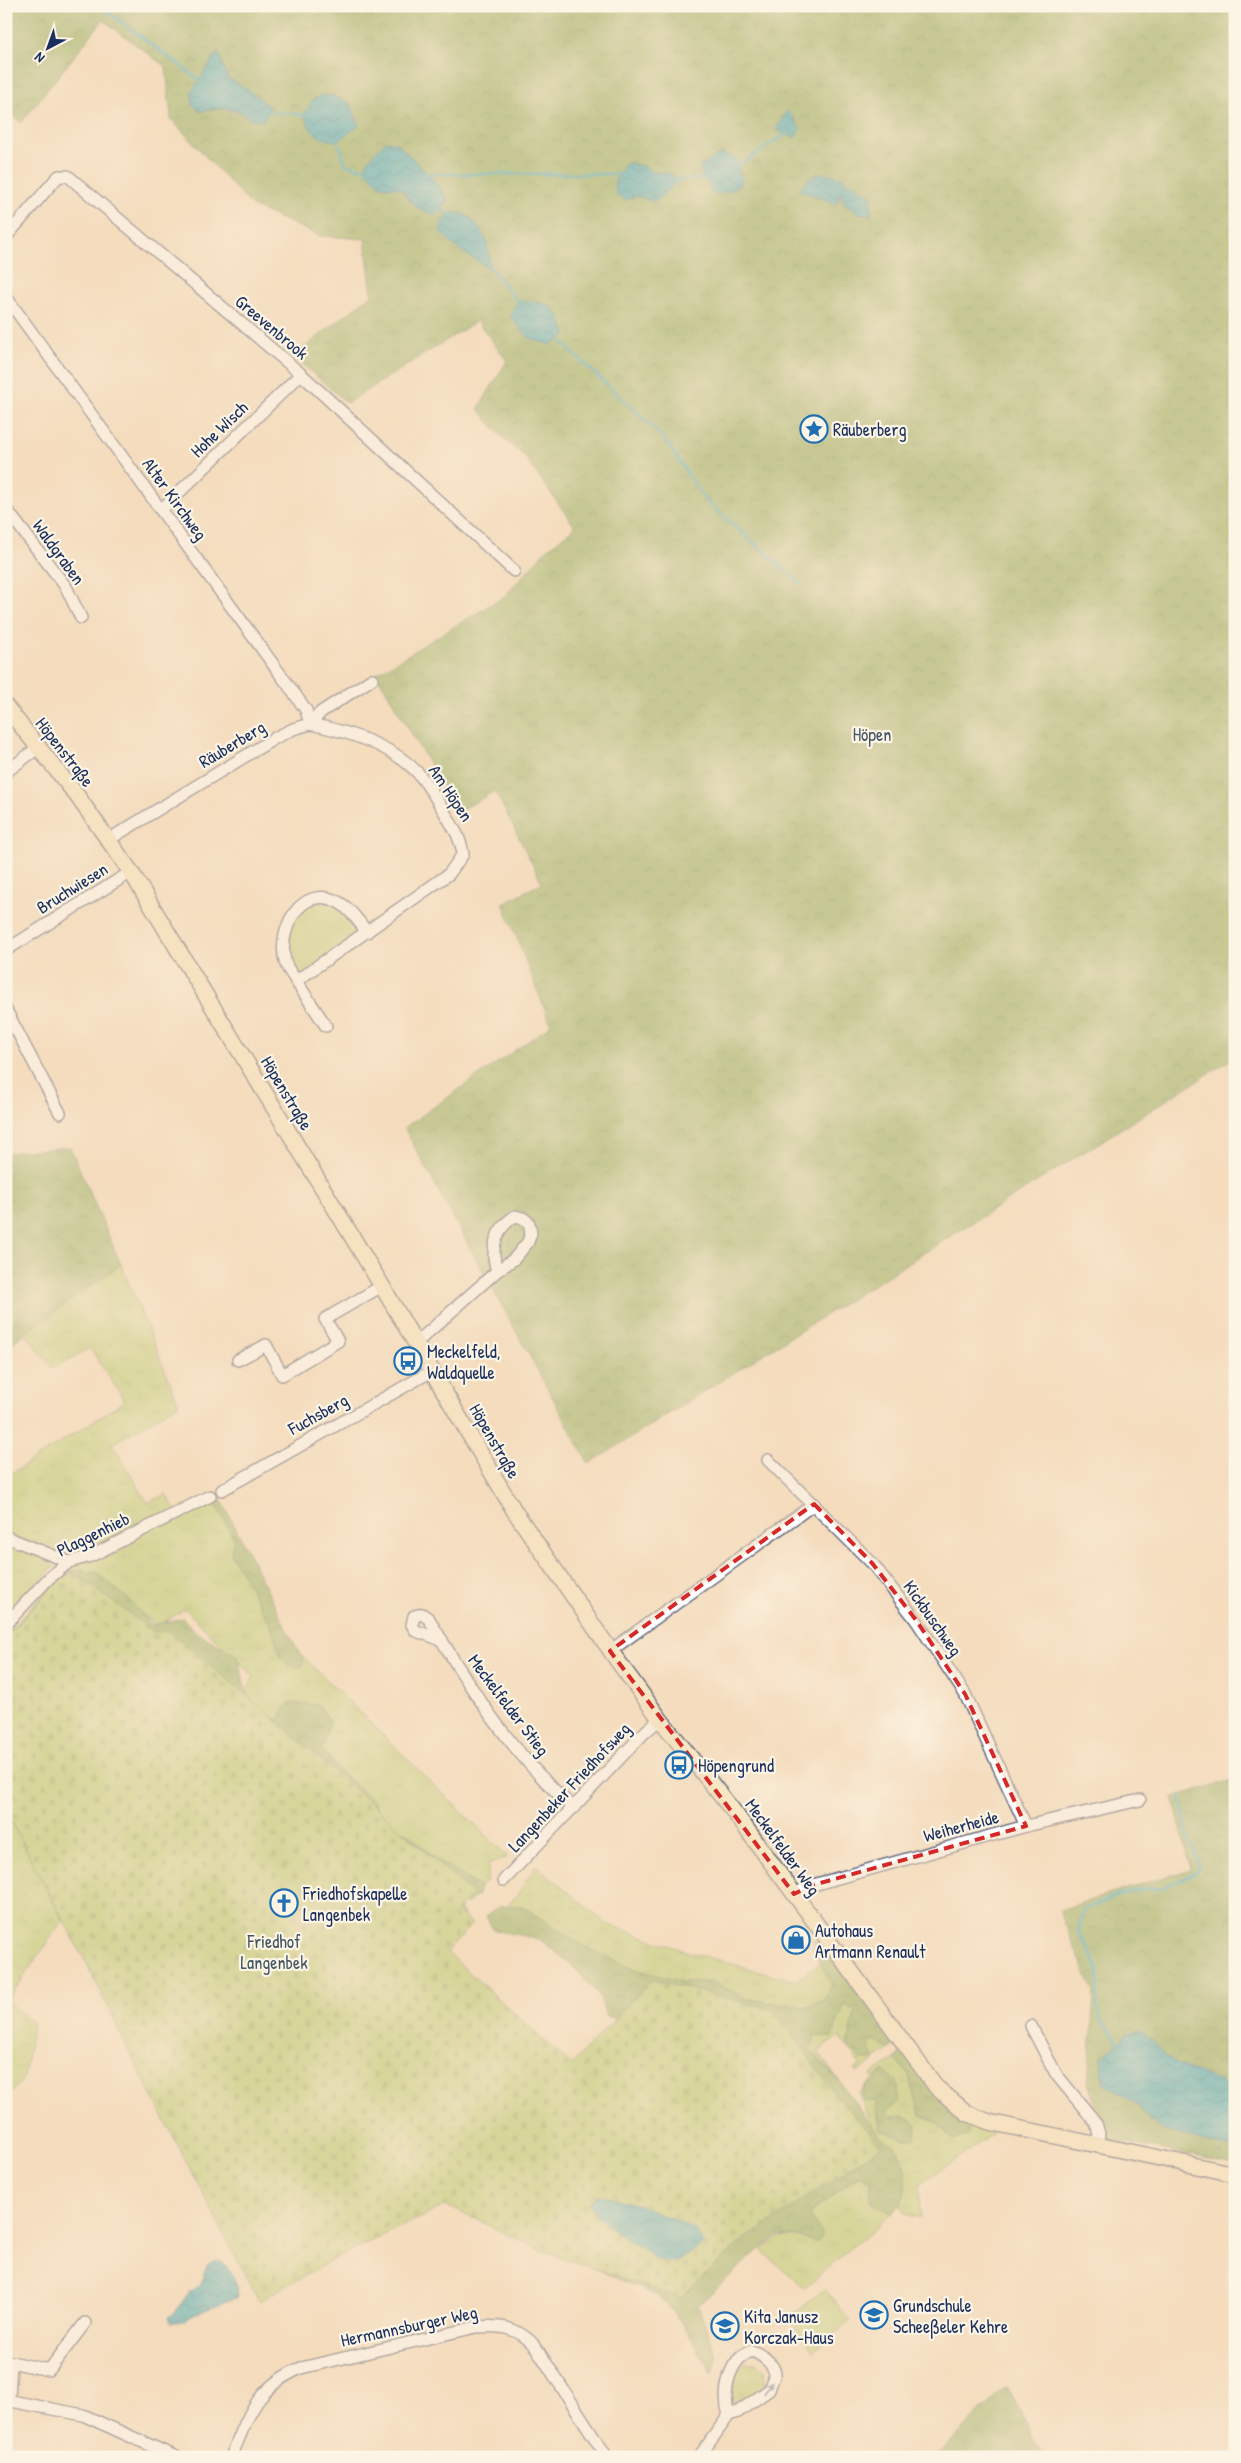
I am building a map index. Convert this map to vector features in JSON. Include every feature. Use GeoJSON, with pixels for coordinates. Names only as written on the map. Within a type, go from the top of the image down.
{"type":"FeatureCollection","features":[{"type":"Feature","properties":{"kind":"main road","name":"Höpenstraße"},"geometry":{"type":"LineString","coordinates":[[6,707],[39,748],[131,872],[382,1286],[515,1512]]}},
{"type":"Feature","properties":{"kind":"main road","name":"Meckelfelder Weg"},"geometry":{"type":"LineString","coordinates":[[515,1512],[610,1651],[660,1719],[734,1812],[926,2074],[948,2098],[967,2113],[989,2122],[1235,2174]]}},
{"type":"Feature","properties":{"kind":"street","name":"Greevenbrook"},"geometry":{"type":"LineString","coordinates":[[6,237],[59,176],[68,176],[301,374],[514,571]]}},
{"type":"Feature","properties":{"kind":"street","name":"Alter Kirchweg"},"geometry":{"type":"LineString","coordinates":[[6,297],[306,710],[310,724]]}},
{"type":"Feature","properties":{"kind":"street","name":"Hohe Wisch"},"geometry":{"type":"LineString","coordinates":[[161,510],[301,374]]}},
{"type":"Feature","properties":{"kind":"street","name":"Waldgraben"},"geometry":{"type":"LineString","coordinates":[[6,509],[66,587],[81,618]]}},
{"type":"Feature","properties":{"kind":"street","name":"Räuberberg"},"geometry":{"type":"LineString","coordinates":[[108,840],[275,738],[293,729],[310,724],[321,712],[372,679]]}},
{"type":"Feature","properties":{"kind":"street","name":"Am Höpen"},"geometry":{"type":"LineString","coordinates":[[296,981],[448,874],[463,854],[462,840],[430,787],[416,771],[401,759],[358,738],[330,728],[310,724]]}},
{"type":"Feature","properties":{"kind":"street"},"geometry":{"type":"LineString","coordinates":[[6,772],[39,748]]}},
{"type":"Feature","properties":{"kind":"street","name":"Bruchwiesen"},"geometry":{"type":"LineString","coordinates":[[6,950],[131,872]]}},
{"type":"Feature","properties":{"kind":"street"},"geometry":{"type":"LineString","coordinates":[[326,1026],[285,962],[283,944],[287,924],[292,913],[309,900],[320,898],[338,902],[354,915],[367,932]]}},
{"type":"Feature","properties":{"kind":"street"},"geometry":{"type":"LineString","coordinates":[[6,1010],[60,1114]]}},
{"type":"Feature","properties":{"kind":"street"},"geometry":{"type":"LineString","coordinates":[[416,1343],[497,1271],[514,1259],[528,1242],[531,1233],[529,1223],[523,1218],[515,1216],[507,1222],[495,1239],[493,1259],[497,1271]]}},
{"type":"Feature","properties":{"kind":"street"},"geometry":{"type":"LineString","coordinates":[[238,1360],[266,1345],[282,1375],[338,1341],[325,1319],[382,1286]]}},
{"type":"Feature","properties":{"kind":"street","name":"Fuchsberg"},"geometry":{"type":"LineString","coordinates":[[222,1490],[432,1371]]}},
{"type":"Feature","properties":{"kind":"street","name":"Kickbuschweg"},"geometry":{"type":"LineString","coordinates":[[768,1460],[785,1479],[814,1504],[872,1563],[916,1620],[965,1694],[1026,1826]]}},
{"type":"Feature","properties":{"kind":"street","name":"Plaggenhieb"},"geometry":{"type":"LineString","coordinates":[[6,1624],[48,1578],[69,1562],[91,1556],[210,1496]]}},
{"type":"Feature","properties":{"kind":"street"},"geometry":{"type":"LineString","coordinates":[[610,1651],[814,1504]]}},
{"type":"Feature","properties":{"kind":"street"},"geometry":{"type":"LineString","coordinates":[[6,1537],[69,1562]]}},
{"type":"Feature","properties":{"kind":"street","name":"Meckelfelder Stieg"},"geometry":{"type":"LineString","coordinates":[[442,1640],[481,1702],[515,1746],[574,1808]]}},
{"type":"Feature","properties":{"kind":"street","name":"Langenbeker Friedhofsweg"},"geometry":{"type":"LineString","coordinates":[[504,1880],[644,1733],[660,1719]]}},
{"type":"Feature","properties":{"kind":"street","name":"Weiherheide"},"geometry":{"type":"LineString","coordinates":[[794,1894],[813,1885],[1026,1826],[1140,1800]]}},
{"type":"Feature","properties":{"kind":"street"},"geometry":{"type":"LineString","coordinates":[[1031,2026],[1056,2074],[1096,2122],[1099,2134],[1097,2145]]}},
{"type":"Feature","properties":{"kind":"street"},"geometry":{"type":"LineString","coordinates":[[85,2323],[49,2370],[22,2363],[8,2362],[7,2400],[83,2416],[176,2457]]}},
{"type":"Feature","properties":{"kind":"street","name":"Hermannsburger Weg"},"geometry":{"type":"LineString","coordinates":[[231,2457],[255,2402],[265,2389],[288,2373],[301,2368],[476,2327],[500,2326],[521,2333],[535,2346],[607,2457]]}},
{"type":"Feature","properties":{"kind":"street"},"geometry":{"type":"LineString","coordinates":[[699,2457],[729,2415],[763,2396],[773,2383],[775,2373],[773,2366],[760,2354],[752,2350],[744,2353],[734,2366],[730,2376],[726,2406],[729,2415]]}},
{"type":"Feature","properties":{"kind":"highlighted area"},"geometry":{"type":"Polygon","coordinates":[[[814,1504],[872,1563],[916,1620],[965,1694],[1026,1826],[813,1885],[794,1894],[610,1651],[814,1504]]]}},
{"type":"Feature","properties":{"kind":"green space","name":"Höpen"},"geometry":{"type":"Polygon","coordinates":[[[6,6],[204,6],[213,13],[221,6],[1235,6],[1235,1057],[589,1464],[404,1128],[551,1025],[503,903],[542,883],[495,791],[458,812],[376,674],[505,596],[546,550],[575,527],[525,457],[504,439],[478,409],[507,361],[477,321],[347,403],[293,356],[372,295],[365,239],[320,236],[252,206],[171,119],[166,67],[103,20],[21,123],[6,109],[6,6]],[[218,52],[200,111],[215,109],[233,111],[251,120],[227,77],[218,52]],[[386,141],[381,186],[401,188],[411,203],[386,141]],[[644,166],[638,196],[655,202],[652,173],[644,166]]]}},
{"type":"Feature","properties":{"kind":"green space"},"geometry":{"type":"Polygon","coordinates":[[[338,902],[366,932],[296,981],[284,945],[287,924],[306,903],[338,902]]]}},
{"type":"Feature","properties":{"kind":"green space"},"geometry":{"type":"Polygon","coordinates":[[[70,1147],[121,1264],[6,1347],[6,1153],[70,1147]]]}},
{"type":"Feature","properties":{"kind":"green space"},"geometry":{"type":"Polygon","coordinates":[[[121,1264],[179,1404],[112,1444],[148,1503],[166,1494],[175,1510],[213,1497],[234,1539],[232,1554],[272,1628],[281,1657],[301,1667],[304,1658],[508,1857],[489,1863],[487,1881],[473,1894],[244,1694],[254,1677],[185,1609],[158,1626],[67,1558],[6,1533],[6,1477],[125,1401],[90,1348],[53,1369],[25,1332],[121,1264]]]}},
{"type":"Feature","properties":{"kind":"green space"},"geometry":{"type":"Polygon","coordinates":[[[219,1495],[297,1649],[304,1658],[301,1667],[288,1665],[281,1657],[272,1628],[231,1554],[234,1539],[213,1497],[219,1495]]]}},
{"type":"Feature","properties":{"kind":"green space"},"geometry":{"type":"Polygon","coordinates":[[[6,1543],[58,1563],[6,1616],[6,1543]]]}},
{"type":"Feature","properties":{"kind":"green space"},"geometry":{"type":"Polygon","coordinates":[[[74,1569],[97,1573],[129,1600],[152,1625],[183,1618],[193,1630],[237,1656],[250,1705],[278,1720],[289,1703],[319,1705],[330,1722],[322,1750],[340,1771],[374,1802],[383,1822],[410,1835],[439,1861],[480,1887],[478,1895],[467,1904],[457,1902],[464,1915],[458,1934],[6,1654],[6,1634],[56,1581],[74,1569]]]}},
{"type":"Feature","properties":{"kind":"green space","name":"Friedhof Langenbek"},"geometry":{"type":"Polygon","coordinates":[[[72,1572],[153,1631],[170,1632],[289,1731],[473,1894],[456,1910],[472,1924],[447,1952],[571,2065],[652,1980],[774,2010],[837,2096],[881,2146],[745,2238],[680,2298],[543,2251],[457,2210],[444,2206],[338,2257],[259,2301],[133,2059],[87,1964],[6,1812],[6,1637],[53,1586],[72,1572]]]}},
{"type":"Feature","properties":{"kind":"green space"},"geometry":{"type":"Polygon","coordinates":[[[1235,1779],[1235,2099],[1220,2080],[1188,2070],[1165,2056],[1154,2041],[1127,2034],[1102,2057],[1103,2082],[1137,2104],[1149,2120],[1163,2130],[1235,2150],[1235,2164],[1107,2139],[1088,2083],[1094,1993],[1059,1910],[1191,1869],[1173,1797],[1235,1779]]]}},
{"type":"Feature","properties":{"kind":"green space"},"geometry":{"type":"Polygon","coordinates":[[[6,1812],[63,1920],[7,2001],[33,2023],[24,2078],[6,2099],[6,1812]]]}},
{"type":"Feature","properties":{"kind":"green space"},"geometry":{"type":"Polygon","coordinates":[[[536,1865],[607,1924],[688,1952],[796,1981],[832,1954],[898,2043],[857,2073],[854,2071],[860,2065],[840,2036],[818,2052],[840,2082],[774,2010],[591,1959],[507,1905],[516,1897],[536,1865]]]}},
{"type":"Feature","properties":{"kind":"green space"},"geometry":{"type":"Polygon","coordinates":[[[500,1906],[522,1906],[583,1946],[631,1968],[682,1982],[713,1982],[747,1999],[804,2007],[824,2000],[832,1985],[814,1950],[814,1937],[895,2042],[888,2049],[875,2040],[869,2046],[874,2059],[861,2060],[848,2045],[855,2012],[845,2003],[832,2037],[814,2036],[813,2046],[805,2046],[840,2082],[879,2136],[898,2149],[906,2172],[905,2192],[901,2204],[892,2213],[871,2202],[871,2181],[859,2175],[808,2215],[823,2234],[818,2242],[784,2235],[773,2239],[763,2246],[698,2305],[717,2358],[713,2374],[683,2324],[658,2296],[570,2258],[632,2020],[607,2017],[598,1994],[569,1962],[539,1939],[493,1930],[486,1916],[500,1906]]]}},
{"type":"Feature","properties":{"kind":"green space"},"geometry":{"type":"Polygon","coordinates":[[[903,2049],[953,2109],[969,2123],[968,2135],[953,2141],[937,2123],[920,2114],[909,2075],[895,2059],[903,2049]]]}},
{"type":"Feature","properties":{"kind":"green space"},"geometry":{"type":"Polygon","coordinates":[[[904,2053],[970,2119],[993,2134],[920,2184],[921,2218],[907,2215],[898,2201],[881,2146],[858,2093],[875,2081],[871,2075],[904,2053]]]}},
{"type":"Feature","properties":{"kind":"green space"},"geometry":{"type":"Polygon","coordinates":[[[883,2071],[897,2080],[900,2100],[887,2112],[892,2117],[903,2116],[917,2125],[915,2139],[905,2139],[880,2130],[876,2101],[863,2100],[863,2087],[883,2071]]]}},
{"type":"Feature","properties":{"kind":"green space"},"geometry":{"type":"Polygon","coordinates":[[[860,2175],[871,2181],[871,2202],[892,2213],[804,2288],[761,2250],[778,2238],[794,2236],[808,2240],[823,2234],[808,2215],[860,2175]]]}},
{"type":"Feature","properties":{"kind":"green space"},"geometry":{"type":"Polygon","coordinates":[[[825,2289],[851,2321],[814,2351],[788,2319],[825,2289]]]}},
{"type":"Feature","properties":{"kind":"green space"},"geometry":{"type":"Polygon","coordinates":[[[745,2362],[757,2363],[765,2371],[766,2383],[759,2392],[737,2407],[732,2400],[737,2370],[745,2362]]]}},
{"type":"Feature","properties":{"kind":"green space"},"geometry":{"type":"Polygon","coordinates":[[[1007,2386],[1043,2457],[936,2457],[1000,2392],[1007,2386]]]}},
{"type":"Feature","properties":{"kind":"water"},"geometry":{"type":"Polygon","coordinates":[[[218,51],[227,77],[253,93],[270,108],[263,121],[228,109],[200,111],[193,105],[191,93],[218,51]]]}},
{"type":"Feature","properties":{"kind":"water"},"geometry":{"type":"Polygon","coordinates":[[[321,95],[332,96],[350,103],[359,125],[338,141],[325,139],[316,134],[304,115],[312,101],[321,95]]]}},
{"type":"Feature","properties":{"kind":"water"},"geometry":{"type":"Polygon","coordinates":[[[787,111],[794,118],[800,129],[795,138],[776,130],[787,111]]]}},
{"type":"Feature","properties":{"kind":"water"},"geometry":{"type":"Polygon","coordinates":[[[386,141],[397,143],[438,185],[449,202],[435,215],[415,206],[401,188],[381,186],[364,168],[370,158],[386,141]]]}},
{"type":"Feature","properties":{"kind":"water"},"geometry":{"type":"Polygon","coordinates":[[[721,153],[736,159],[742,183],[730,191],[713,194],[699,168],[721,153]]]}},
{"type":"Feature","properties":{"kind":"water"},"geometry":{"type":"Polygon","coordinates":[[[626,163],[644,166],[653,173],[665,172],[679,180],[655,202],[638,196],[625,200],[617,195],[614,182],[626,163]]]}},
{"type":"Feature","properties":{"kind":"water"},"geometry":{"type":"Polygon","coordinates":[[[822,173],[845,178],[844,187],[850,182],[872,196],[871,215],[859,213],[844,204],[842,191],[836,204],[799,190],[808,179],[822,173]]]}},
{"type":"Feature","properties":{"kind":"water"},"geometry":{"type":"Polygon","coordinates":[[[451,213],[462,213],[472,219],[487,240],[490,268],[463,252],[440,231],[443,220],[451,213]]]}},
{"type":"Feature","properties":{"kind":"water"},"geometry":{"type":"Polygon","coordinates":[[[517,301],[537,302],[550,306],[559,316],[566,335],[549,345],[528,337],[510,316],[517,301]]]}},
{"type":"Feature","properties":{"kind":"water"},"geometry":{"type":"Polygon","coordinates":[[[1140,2031],[1154,2041],[1165,2056],[1188,2070],[1220,2080],[1233,2096],[1235,2150],[1163,2130],[1149,2120],[1137,2104],[1103,2082],[1102,2057],[1127,2034],[1140,2031]]]}},
{"type":"Feature","properties":{"kind":"water"},"geometry":{"type":"Polygon","coordinates":[[[598,2196],[636,2204],[673,2219],[696,2230],[703,2244],[676,2262],[660,2261],[622,2236],[595,2215],[590,2203],[598,2196]]]}},
{"type":"Feature","properties":{"kind":"water"},"geometry":{"type":"Polygon","coordinates":[[[217,2260],[224,2263],[237,2284],[236,2298],[201,2311],[184,2321],[170,2323],[168,2317],[174,2313],[190,2291],[199,2286],[207,2266],[217,2260]]]}},
{"type":"Feature","properties":{"kind":"waterway"},"geometry":{"type":"LineString","coordinates":[[100,6],[202,82]]}},
{"type":"Feature","properties":{"kind":"waterway"},"geometry":{"type":"LineString","coordinates":[[264,111],[304,115],[307,117]]}},
{"type":"Feature","properties":{"kind":"waterway"},"geometry":{"type":"LineString","coordinates":[[735,168],[786,134]]}},
{"type":"Feature","properties":{"kind":"waterway"},"geometry":{"type":"LineString","coordinates":[[336,139],[346,165],[366,169]]}},
{"type":"Feature","properties":{"kind":"waterway"},"geometry":{"type":"LineString","coordinates":[[425,174],[621,174]]}},
{"type":"Feature","properties":{"kind":"waterway"},"geometry":{"type":"LineString","coordinates":[[677,180],[708,178]]}},
{"type":"Feature","properties":{"kind":"waterway"},"geometry":{"type":"LineString","coordinates":[[439,208],[453,216]]}},
{"type":"Feature","properties":{"kind":"waterway"},"geometry":{"type":"LineString","coordinates":[[489,266],[519,303]]}},
{"type":"Feature","properties":{"kind":"waterway"},"geometry":{"type":"LineString","coordinates":[[557,338],[663,437],[705,500],[800,583]]}},
{"type":"Feature","properties":{"kind":"waterway"},"geometry":{"type":"LineString","coordinates":[[1120,2043],[1101,2020],[1097,2005],[1099,1970],[1078,1931],[1083,1910],[1117,1896],[1141,1889],[1159,1889],[1193,1874],[1199,1869],[1199,1862],[1188,1837],[1180,1796]]}},
{"type":"Feature","properties":{"kind":"place","name":"Räuberberg"},"geometry":{"type":"Point","coordinates":[814,429]}},
{"type":"Feature","properties":{"kind":"place","name":"Meckelfeld, Waldquelle"},"geometry":{"type":"Point","coordinates":[408,1361]}},
{"type":"Feature","properties":{"kind":"place","name":"Höpengrund"},"geometry":{"type":"Point","coordinates":[679,1765]}},
{"type":"Feature","properties":{"kind":"place","name":"Friedhofskapelle Langenbek"},"geometry":{"type":"Point","coordinates":[284,1903]}},
{"type":"Feature","properties":{"kind":"place","name":"Autohaus Artmann Renault"},"geometry":{"type":"Point","coordinates":[796,1940]}},
{"type":"Feature","properties":{"kind":"place","name":"Grundschule Scheeßeler Kehre"},"geometry":{"type":"Point","coordinates":[874,2315]}},
{"type":"Feature","properties":{"kind":"place","name":"Kita Janusz Korczak-Haus"},"geometry":{"type":"Point","coordinates":[725,2326]}}]}
